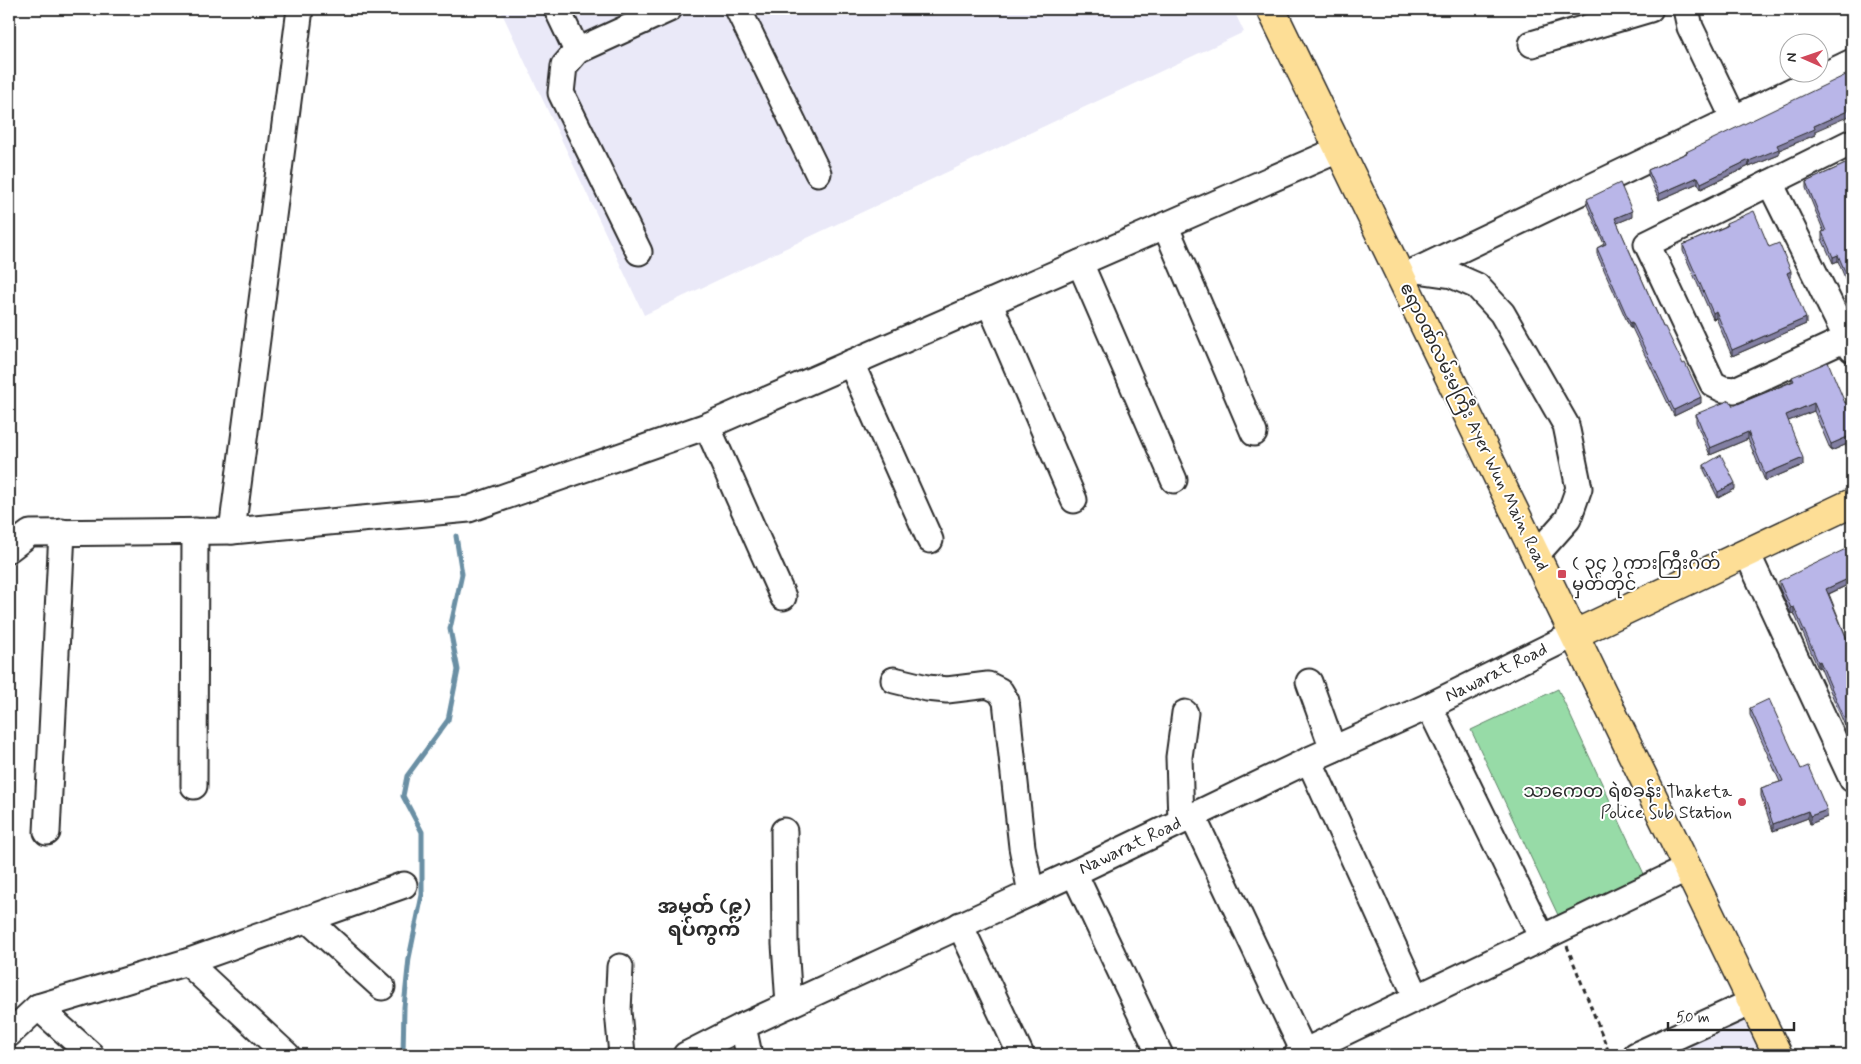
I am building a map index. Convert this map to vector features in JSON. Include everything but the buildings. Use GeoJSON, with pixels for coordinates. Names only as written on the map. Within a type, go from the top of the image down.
{"type":"FeatureCollection","features":[{"type":"Feature","properties":{"kind":"main road","name":"ဧရာဝဏ်လမ်းမကြီး Ayer Wun Main Road"},"geometry":{"type":"LineString","coordinates":[[1271,9],[1338,150],[1409,274],[1536,555],[1778,1055]]}},
{"type":"Feature","properties":{"kind":"main road"},"geometry":{"type":"LineString","coordinates":[[1575,634],[1852,503]]}},
{"type":"Feature","properties":{"kind":"street"},"geometry":{"type":"LineString","coordinates":[[232,531],[300,9]]}},
{"type":"Feature","properties":{"kind":"street"},"geometry":{"type":"LineString","coordinates":[[558,9],[577,51]]}},
{"type":"Feature","properties":{"kind":"street"},"geometry":{"type":"LineString","coordinates":[[639,252],[561,93],[564,66],[577,51],[669,9]]}},
{"type":"Feature","properties":{"kind":"street"},"geometry":{"type":"LineString","coordinates":[[738,9],[818,173]]}},
{"type":"Feature","properties":{"kind":"street"},"geometry":{"type":"LineString","coordinates":[[1532,44],[1650,9]]}},
{"type":"Feature","properties":{"kind":"street"},"geometry":{"type":"LineString","coordinates":[[1686,9],[1690,27],[1734,119]]}},
{"type":"Feature","properties":{"kind":"street"},"geometry":{"type":"LineString","coordinates":[[1409,274],[1852,62]]}},
{"type":"Feature","properties":{"kind":"street"},"geometry":{"type":"LineString","coordinates":[[1770,182],[1851,342],[1735,390],[1723,390],[1713,384],[1647,244],[1770,182],[1852,142]]}},
{"type":"Feature","properties":{"kind":"street"},"geometry":{"type":"LineString","coordinates":[[9,549],[30,533],[232,531],[469,509],[707,426],[1338,150]]}},
{"type":"Feature","properties":{"kind":"street"},"geometry":{"type":"LineString","coordinates":[[1165,225],[1254,433]]}},
{"type":"Feature","properties":{"kind":"street"},"geometry":{"type":"LineString","coordinates":[[1080,263],[1174,480]]}},
{"type":"Feature","properties":{"kind":"street"},"geometry":{"type":"LineString","coordinates":[[1409,274],[1452,276],[1477,286],[1502,313],[1566,425],[1579,488],[1568,519],[1536,555]]}},
{"type":"Feature","properties":{"kind":"street"},"geometry":{"type":"LineString","coordinates":[[990,302],[1074,500]]}},
{"type":"Feature","properties":{"kind":"street"},"geometry":{"type":"LineString","coordinates":[[851,362],[930,540]]}},
{"type":"Feature","properties":{"kind":"street"},"geometry":{"type":"LineString","coordinates":[[707,426],[783,597]]}},
{"type":"Feature","properties":{"kind":"street"},"geometry":{"type":"LineString","coordinates":[[48,832],[62,532]]}},
{"type":"Feature","properties":{"kind":"street"},"geometry":{"type":"LineString","coordinates":[[194,786],[195,532]]}},
{"type":"Feature","properties":{"kind":"street"},"geometry":{"type":"LineString","coordinates":[[1747,553],[1852,779]]}},
{"type":"Feature","properties":{"kind":"street","name":"Nawarat Road"},"geometry":{"type":"LineString","coordinates":[[686,1055],[743,1026],[1074,873],[1309,760],[1429,706],[1575,634]]}},
{"type":"Feature","properties":{"kind":"street"},"geometry":{"type":"LineString","coordinates":[[894,680],[928,688],[947,690],[988,685],[1000,691],[1006,701],[1022,847],[1031,893]]}},
{"type":"Feature","properties":{"kind":"street"},"geometry":{"type":"LineString","coordinates":[[1309,682],[1333,749]]}},
{"type":"Feature","properties":{"kind":"street"},"geometry":{"type":"LineString","coordinates":[[1429,706],[1551,934]]}},
{"type":"Feature","properties":{"kind":"street"},"geometry":{"type":"LineString","coordinates":[[1185,713],[1179,757],[1186,818],[1301,1054],[1688,868]]}},
{"type":"Feature","properties":{"kind":"street"},"geometry":{"type":"LineString","coordinates":[[1309,760],[1417,998]]}},
{"type":"Feature","properties":{"kind":"street"},"geometry":{"type":"LineString","coordinates":[[784,831],[785,944],[789,1005]]}},
{"type":"Feature","properties":{"kind":"street"},"geometry":{"type":"LineString","coordinates":[[1074,873],[1160,1055]]}},
{"type":"Feature","properties":{"kind":"street"},"geometry":{"type":"LineString","coordinates":[[9,1034],[38,1007],[187,962],[404,885]]}},
{"type":"Feature","properties":{"kind":"street"},"geometry":{"type":"LineString","coordinates":[[307,919],[382,987]]}},
{"type":"Feature","properties":{"kind":"street"},"geometry":{"type":"LineString","coordinates":[[960,925],[1021,1055]]}},
{"type":"Feature","properties":{"kind":"street"},"geometry":{"type":"LineString","coordinates":[[187,962],[287,1055]]}},
{"type":"Feature","properties":{"kind":"street"},"geometry":{"type":"LineString","coordinates":[[620,967],[618,1011],[622,1055]]}},
{"type":"Feature","properties":{"kind":"street"},"geometry":{"type":"LineString","coordinates":[[1636,1055],[1752,1002]]}},
{"type":"Feature","properties":{"kind":"street"},"geometry":{"type":"LineString","coordinates":[[38,1007],[91,1055]]}},
{"type":"Feature","properties":{"kind":"street"},"geometry":{"type":"LineString","coordinates":[[743,1026],[749,1055]]}},
{"type":"Feature","properties":{"kind":"path"},"geometry":{"type":"LineString","coordinates":[[1551,934],[1610,1055]]}},
{"type":"Feature","properties":{"kind":"shaded area"},"geometry":{"type":"Polygon","coordinates":[[[500,9],[1233,9],[1244,32],[644,315],[500,9]]]}},
{"type":"Feature","properties":{"kind":"shaded area"},"geometry":{"type":"Polygon","coordinates":[[[1743,1019],[1761,1055],[1667,1055],[1743,1019]]]}},
{"type":"Feature","properties":{"kind":"green space"},"geometry":{"type":"Polygon","coordinates":[[[1558,689],[1644,874],[1558,915],[1471,730],[1558,689]]]}},
{"type":"Feature","properties":{"kind":"waterway"},"geometry":{"type":"LineString","coordinates":[[403,1055],[404,1007],[409,958],[422,895],[422,832],[403,796],[407,776],[448,720],[458,670],[450,629],[462,574],[456,536]]}},
{"type":"Feature","properties":{"kind":"place","name":"( ၃၄ ) ကားကြီးဂိတ် မှတ်တိုင်"},"geometry":{"type":"Point","coordinates":[1562,574]}},
{"type":"Feature","properties":{"kind":"place","name":"သာကေတ ရဲစခန်း Thaketa Police Sub Station"},"geometry":{"type":"Point","coordinates":[1742,802]}},
{"type":"Feature","properties":{"kind":"district","name":"အမှတ် (၉) ရပ်ကွက်"},"geometry":{"type":"Point","coordinates":[704,918]}}]}
